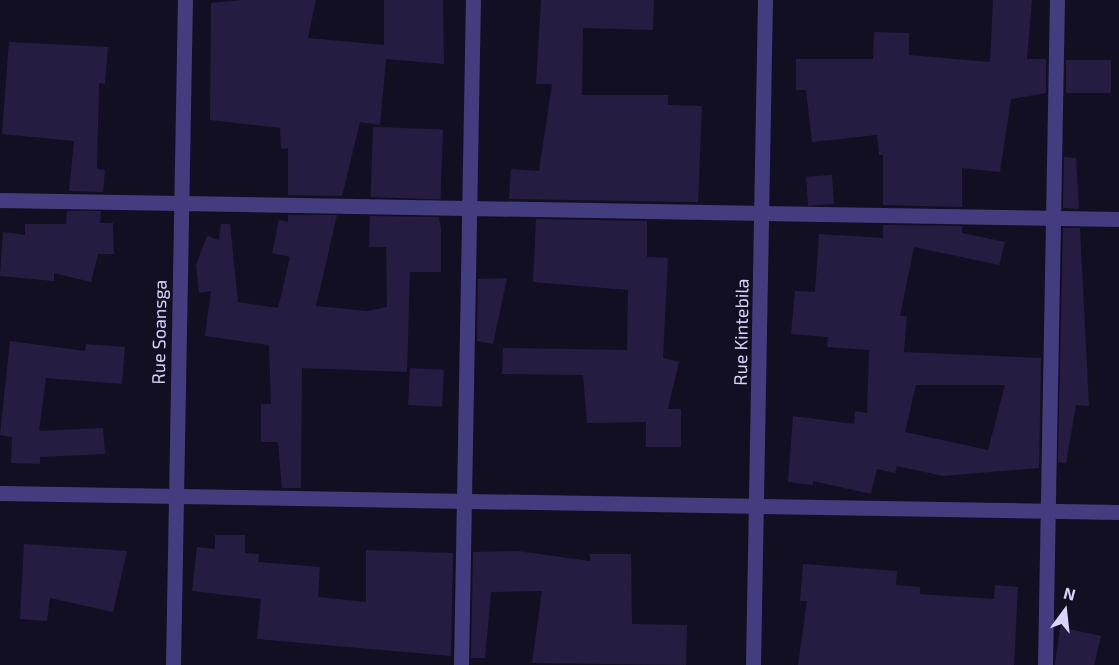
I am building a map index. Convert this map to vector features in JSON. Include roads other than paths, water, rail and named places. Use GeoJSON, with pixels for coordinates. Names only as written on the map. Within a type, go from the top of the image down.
{"type":"FeatureCollection","features":[{"type":"Feature","properties":{"kind":"street","name":"Rue Soansga"},"geometry":{"type":"LineString","coordinates":[[173,665],[185,0]]}},
{"type":"Feature","properties":{"kind":"street"},"geometry":{"type":"LineString","coordinates":[[461,665],[473,0]]}},
{"type":"Feature","properties":{"kind":"street","name":"Rue Kintebila"},"geometry":{"type":"LineString","coordinates":[[753,665],[758,509],[765,0]]}},
{"type":"Feature","properties":{"kind":"street"},"geometry":{"type":"LineString","coordinates":[[1045,665],[1050,512],[1057,0]]}},
{"type":"Feature","properties":{"kind":"street"},"geometry":{"type":"LineString","coordinates":[[0,200],[468,210],[762,210],[1119,219]]}},
{"type":"Feature","properties":{"kind":"street"},"geometry":{"type":"LineString","coordinates":[[0,493],[758,509],[1119,512]]}}]}
